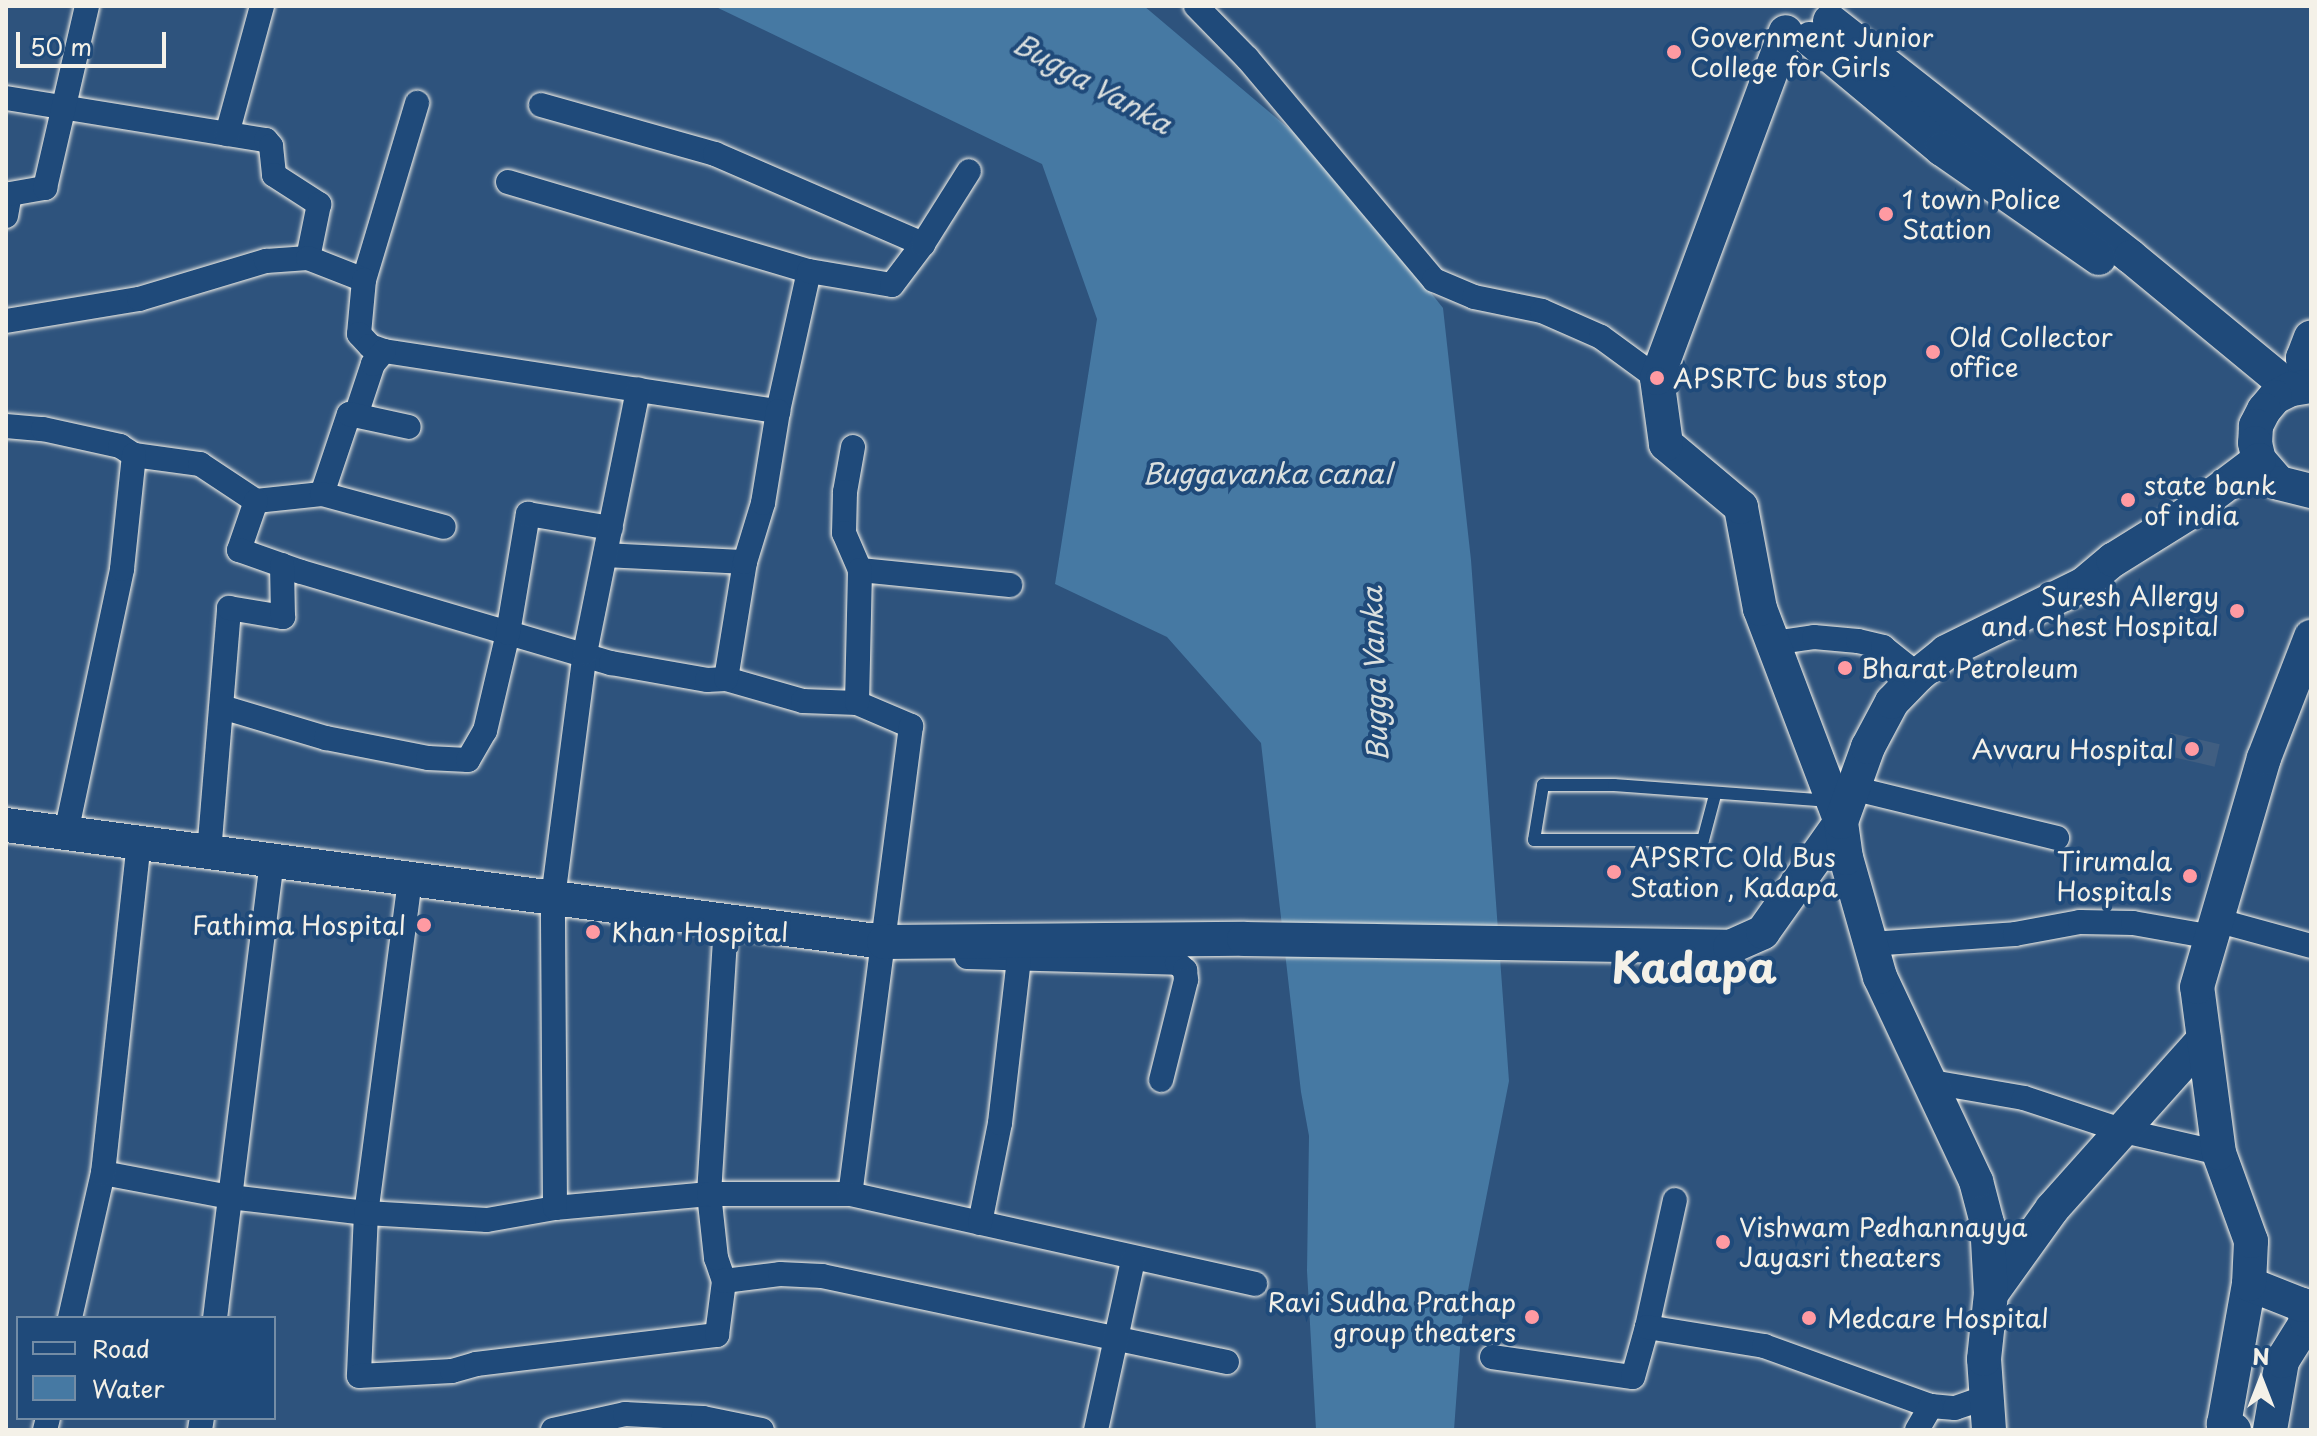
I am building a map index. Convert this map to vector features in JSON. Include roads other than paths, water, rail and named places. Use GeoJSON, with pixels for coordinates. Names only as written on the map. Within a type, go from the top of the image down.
{"type":"FeatureCollection","features":[{"type":"Feature","properties":{"kind":"street"},"geometry":{"type":"LineString","coordinates":[[6,216],[10,194],[45,188],[87,6]]}},
{"type":"Feature","properties":{"kind":"street"},"geometry":{"type":"LineString","coordinates":[[227,134],[262,6]]}},
{"type":"Feature","properties":{"kind":"street"},"geometry":{"type":"LineString","coordinates":[[1196,6],[1247,58],[1434,280],[1474,297],[1542,311],[1577,326],[1601,337],[1657,378]]}},
{"type":"Feature","properties":{"kind":"street"},"geometry":{"type":"LineString","coordinates":[[1647,1327],[1764,1346],[1931,1406],[1988,1413],[1984,1359],[1991,1294],[1987,1223],[1976,1181],[1926,1081],[1880,977],[1846,858],[1843,804],[1760,609],[1741,507],[1666,444],[1657,378],[1731,174],[1803,24],[1942,149],[2297,390]]}},
{"type":"Feature","properties":{"kind":"street"},"geometry":{"type":"LineString","coordinates":[[6,98],[269,142],[274,175],[319,204],[308,258]]}},
{"type":"Feature","properties":{"kind":"street"},"geometry":{"type":"LineString","coordinates":[[417,103],[364,280],[359,334],[370,346],[384,351],[778,411]]}},
{"type":"Feature","properties":{"kind":"street"},"geometry":{"type":"LineString","coordinates":[[541,105],[715,154],[923,244]]}},
{"type":"Feature","properties":{"kind":"street"},"geometry":{"type":"LineString","coordinates":[[508,182],[809,271],[888,286],[923,244],[969,171]]}},
{"type":"Feature","properties":{"kind":"street"},"geometry":{"type":"LineString","coordinates":[[6,321],[139,299],[266,261],[308,258],[364,280]]}},
{"type":"Feature","properties":{"kind":"street"},"geometry":{"type":"LineString","coordinates":[[726,679],[745,562],[763,503],[778,411],[809,271]]}},
{"type":"Feature","properties":{"kind":"street"},"geometry":{"type":"LineString","coordinates":[[2311,337],[2297,390],[2264,410],[2256,426],[2259,460],[2279,483],[2311,491]]}},
{"type":"Feature","properties":{"kind":"street"},"geometry":{"type":"LineString","coordinates":[[356,415],[373,364],[384,351]]}},
{"type":"Feature","properties":{"kind":"street"},"geometry":{"type":"LineString","coordinates":[[555,1208],[553,898],[585,653],[638,389]]}},
{"type":"Feature","properties":{"kind":"street"},"geometry":{"type":"LineString","coordinates":[[322,494],[349,414],[409,427]]}},
{"type":"Feature","properties":{"kind":"street"},"geometry":{"type":"LineString","coordinates":[[6,426],[43,429],[120,446],[134,455],[200,464],[256,501],[322,494],[444,527]]}},
{"type":"Feature","properties":{"kind":"street"},"geometry":{"type":"LineString","coordinates":[[853,447],[845,492],[844,533],[860,570],[857,703]]}},
{"type":"Feature","properties":{"kind":"street"},"geometry":{"type":"LineString","coordinates":[[66,833],[122,569],[134,455]]}},
{"type":"Feature","properties":{"kind":"street"},"geometry":{"type":"LineString","coordinates":[[883,947],[1244,939],[1730,947],[1763,932],[1843,804],[1892,702],[1918,675],[1946,652],[2084,584],[2259,460]]}},
{"type":"Feature","properties":{"kind":"street"},"geometry":{"type":"LineString","coordinates":[[256,501],[239,550],[282,565],[625,666],[707,680],[726,679],[803,701],[857,703],[911,726],[850,1194]]}},
{"type":"Feature","properties":{"kind":"street"},"geometry":{"type":"LineString","coordinates":[[222,707],[326,738],[428,758],[468,760],[485,731],[508,633],[528,514],[611,528]]}},
{"type":"Feature","properties":{"kind":"street"},"geometry":{"type":"LineString","coordinates":[[606,555],[745,562]]}},
{"type":"Feature","properties":{"kind":"street"},"geometry":{"type":"LineString","coordinates":[[209,853],[229,608],[283,617],[282,565]]}},
{"type":"Feature","properties":{"kind":"street"},"geometry":{"type":"LineString","coordinates":[[860,570],[1010,585]]}},
{"type":"Feature","properties":{"kind":"street"},"geometry":{"type":"LineString","coordinates":[[1773,643],[1814,637],[1858,641],[1883,647],[1918,675]]}},
{"type":"Feature","properties":{"kind":"street"},"geometry":{"type":"LineString","coordinates":[[2227,1428],[2249,1284],[2251,1241],[2219,1153],[2197,987],[2264,758],[2311,637]]}},
{"type":"Feature","properties":{"kind":"street"},"geometry":{"type":"LineString","coordinates":[[1843,804],[2057,838]]}},
{"type":"Feature","properties":{"kind":"street"},"geometry":{"type":"LineString","coordinates":[[6,825],[726,921],[883,947],[1019,959],[1177,963],[1185,970],[1186,980],[1161,1080]]}},
{"type":"Feature","properties":{"kind":"street"},"geometry":{"type":"LineString","coordinates":[[70,1316],[103,1173],[139,843]]}},
{"type":"Feature","properties":{"kind":"street"},"geometry":{"type":"LineString","coordinates":[[215,1316],[272,862]]}},
{"type":"Feature","properties":{"kind":"street"},"geometry":{"type":"LineString","coordinates":[[410,880],[366,1213],[359,1376],[452,1371],[476,1364],[717,1335],[724,1281],[716,1258],[709,1194],[726,921]]}},
{"type":"Feature","properties":{"kind":"street"},"geometry":{"type":"LineString","coordinates":[[1870,944],[2015,934],[2080,922],[2214,929],[2311,946]]}},
{"type":"Feature","properties":{"kind":"street"},"geometry":{"type":"LineString","coordinates":[[980,1223],[1000,1123],[1019,959]]}},
{"type":"Feature","properties":{"kind":"street"},"geometry":{"type":"LineString","coordinates":[[1991,1294],[2052,1209],[2204,1039]]}},
{"type":"Feature","properties":{"kind":"street"},"geometry":{"type":"LineString","coordinates":[[1926,1081],[2024,1098],[2124,1131],[2219,1153]]}},
{"type":"Feature","properties":{"kind":"street"},"geometry":{"type":"LineString","coordinates":[[103,1173],[230,1197],[366,1213],[487,1220],[555,1208],[709,1194],[850,1194],[1133,1260],[1255,1284]]}},
{"type":"Feature","properties":{"kind":"street"},"geometry":{"type":"LineString","coordinates":[[1492,1357],[1633,1377],[1675,1200]]}},
{"type":"Feature","properties":{"kind":"street"},"geometry":{"type":"LineString","coordinates":[[1096,1430],[1133,1260]]}},
{"type":"Feature","properties":{"kind":"street"},"geometry":{"type":"LineString","coordinates":[[724,1281],[780,1274],[822,1276],[1227,1362]]}},
{"type":"Feature","properties":{"kind":"street"},"geometry":{"type":"LineString","coordinates":[[2249,1284],[2308,1313],[2282,1361],[2270,1430]]}},
{"type":"Feature","properties":{"kind":"street"},"geometry":{"type":"LineString","coordinates":[[1917,1430],[1931,1406]]}},
{"type":"Feature","properties":{"kind":"street"},"geometry":{"type":"LineString","coordinates":[[553,1430],[625,1414],[703,1418],[762,1430]]}},
{"type":"Feature","properties":{"kind":"lane"},"geometry":{"type":"LineString","coordinates":[[1715,795],[1703,840],[1534,840],[1543,785],[1614,785],[1843,804]]}},
{"type":"Feature","properties":{"kind":"water","name":"Buggavanka canal"},"geometry":{"type":"Polygon","coordinates":[[[714,6],[1144,6],[1325,159],[1443,308],[1471,560],[1509,1081],[1462,1321],[1454,1430],[1316,1430],[1307,1271],[1309,1136],[1301,1092],[1261,743],[1167,637],[1055,584],[1097,319],[1042,164],[714,6]]]}},
{"type":"Feature","properties":{"kind":"place","name":"Government Junior College for Girls"},"geometry":{"type":"Point","coordinates":[1674,52]}},
{"type":"Feature","properties":{"kind":"place","name":"1 town Police Station"},"geometry":{"type":"Point","coordinates":[1886,214]}},
{"type":"Feature","properties":{"kind":"place","name":"Old Collector office"},"geometry":{"type":"Point","coordinates":[1933,352]}},
{"type":"Feature","properties":{"kind":"place","name":"APSRTC bus stop"},"geometry":{"type":"Point","coordinates":[1657,378]}},
{"type":"Feature","properties":{"kind":"place","name":"state bank of india"},"geometry":{"type":"Point","coordinates":[2128,500]}},
{"type":"Feature","properties":{"kind":"place","name":"Suresh Allergy and Chest Hospital"},"geometry":{"type":"Point","coordinates":[2237,611]}},
{"type":"Feature","properties":{"kind":"place","name":"Bharat Petroleum"},"geometry":{"type":"Point","coordinates":[1845,668]}},
{"type":"Feature","properties":{"kind":"place","name":"Avvaru Hospital"},"geometry":{"type":"Point","coordinates":[2192,749]}},
{"type":"Feature","properties":{"kind":"place","name":"APSRTC Old Bus Station , Kadapa"},"geometry":{"type":"Point","coordinates":[1614,872]}},
{"type":"Feature","properties":{"kind":"place","name":"Tirumala Hospitals"},"geometry":{"type":"Point","coordinates":[2190,876]}},
{"type":"Feature","properties":{"kind":"place","name":"Fathima Hospital"},"geometry":{"type":"Point","coordinates":[424,925]}},
{"type":"Feature","properties":{"kind":"place","name":"Khan Hospital"},"geometry":{"type":"Point","coordinates":[593,932]}},
{"type":"Feature","properties":{"kind":"place","name":"Vishwam Pedhannayya Jayasri theaters"},"geometry":{"type":"Point","coordinates":[1723,1242]}},
{"type":"Feature","properties":{"kind":"place","name":"Ravi Sudha Prathap group theaters"},"geometry":{"type":"Point","coordinates":[1532,1317]}},
{"type":"Feature","properties":{"kind":"place","name":"Medcare Hospital"},"geometry":{"type":"Point","coordinates":[1809,1318]}},
{"type":"Feature","properties":{"kind":"district","name":"Kadapa"},"geometry":{"type":"Point","coordinates":[1694,966]}},
{"type":"Feature","properties":{"kind":"water label","name":"Bugga Vanka"},"geometry":{"type":"Point","coordinates":[1093,83]}},
{"type":"Feature","properties":{"kind":"water label","name":"Bugga Vanka"},"geometry":{"type":"Point","coordinates":[1374,674]}}]}
